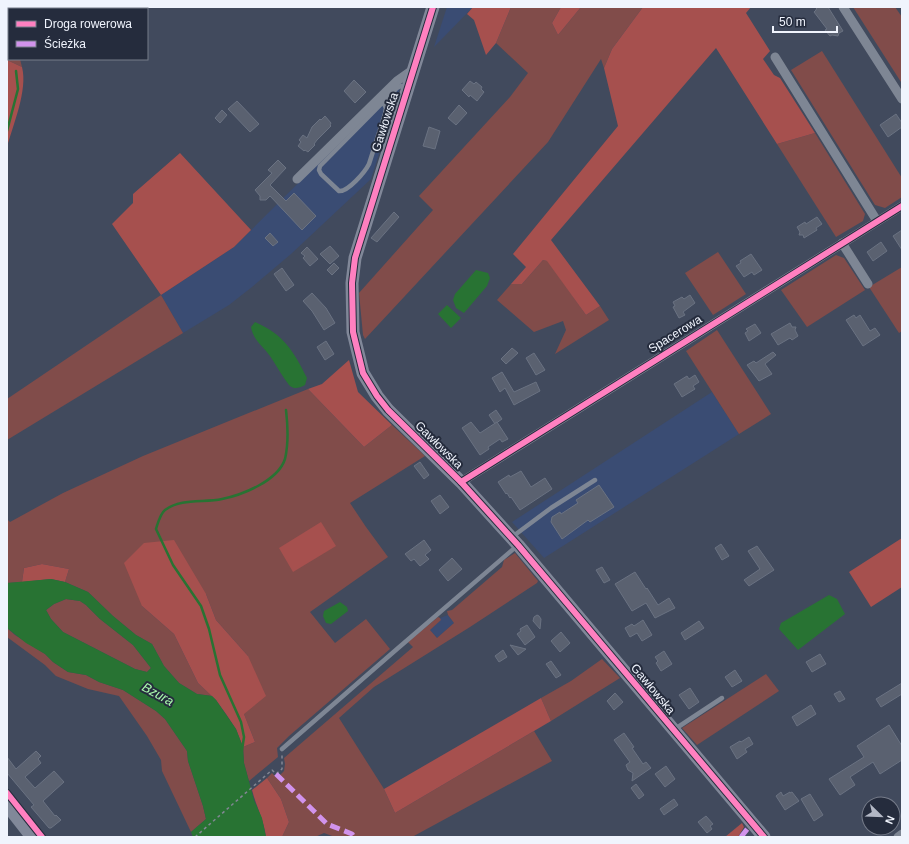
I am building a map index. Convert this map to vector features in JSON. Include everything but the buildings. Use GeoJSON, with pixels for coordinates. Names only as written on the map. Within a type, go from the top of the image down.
{"type":"FeatureCollection","features":[{"type":"Feature","properties":{"kind":"street","name":"Gawłowska"},"geometry":{"type":"LineString","coordinates":[[433,7],[355,258],[352,283],[353,332],[363,373],[377,396],[388,410],[461,482],[515,542],[764,837]]}},
{"type":"Feature","properties":{"kind":"street"},"geometry":{"type":"LineString","coordinates":[[843,7],[902,99]]}},
{"type":"Feature","properties":{"kind":"street"},"geometry":{"type":"LineString","coordinates":[[775,57],[878,221]]}},
{"type":"Feature","properties":{"kind":"street"},"geometry":{"type":"LineString","coordinates":[[297,179],[397,81],[414,69]]}},
{"type":"Feature","properties":{"kind":"street","name":"Spacerowa"},"geometry":{"type":"LineString","coordinates":[[461,482],[902,206]]}},
{"type":"Feature","properties":{"kind":"street"},"geometry":{"type":"LineString","coordinates":[[842,243],[868,284]]}},
{"type":"Feature","properties":{"kind":"street"},"geometry":{"type":"LineString","coordinates":[[7,805],[32,837]]}},
{"type":"Feature","properties":{"kind":"street"},"geometry":{"type":"LineString","coordinates":[[898,837],[902,834]]}},
{"type":"Feature","properties":{"kind":"lane"},"geometry":{"type":"LineString","coordinates":[[383,102],[386,108],[369,164],[349,186],[342,191],[339,191],[321,174],[319,170],[320,166],[396,88],[400,86],[408,87]]}},
{"type":"Feature","properties":{"kind":"lane"},"geometry":{"type":"LineString","coordinates":[[282,750],[397,649],[551,508],[595,480]]}},
{"type":"Feature","properties":{"kind":"lane"},"geometry":{"type":"LineString","coordinates":[[674,730],[722,698]]}},
{"type":"Feature","properties":{"kind":"path"},"geometry":{"type":"LineString","coordinates":[[195,837],[272,770],[276,774],[282,769],[282,750]]}},
{"type":"Feature","properties":{"kind":"shaded area"},"geometry":{"type":"Polygon","coordinates":[[[447,7],[473,7],[434,47],[447,7]]]}},
{"type":"Feature","properties":{"kind":"shaded area"},"geometry":{"type":"Polygon","coordinates":[[[473,7],[511,7],[496,43],[486,55],[474,20],[467,14],[473,7]]]}},
{"type":"Feature","properties":{"kind":"shaded area"},"geometry":{"type":"Polygon","coordinates":[[[511,7],[561,7],[552,23],[558,35],[581,7],[643,7],[612,49],[604,68],[601,59],[548,142],[365,339],[363,335],[359,293],[433,210],[419,196],[510,97],[528,73],[496,43],[511,7]]]}},
{"type":"Feature","properties":{"kind":"shaded area"},"geometry":{"type":"Polygon","coordinates":[[[561,7],[581,7],[558,35],[552,23],[561,7]]]}},
{"type":"Feature","properties":{"kind":"shaded area"},"geometry":{"type":"Polygon","coordinates":[[[643,7],[751,7],[746,13],[770,51],[763,59],[774,75],[780,78],[815,133],[777,144],[716,48],[551,240],[600,306],[586,315],[547,261],[543,260],[522,284],[511,284],[526,267],[513,254],[618,126],[604,68],[612,49],[643,7]]]}},
{"type":"Feature","properties":{"kind":"shaded area"},"geometry":{"type":"Polygon","coordinates":[[[853,7],[895,7],[902,17],[902,82],[901,82],[853,7]]]}},
{"type":"Feature","properties":{"kind":"shaded area"},"geometry":{"type":"Polygon","coordinates":[[[7,33],[8,60],[20,60],[22,67],[7,60],[7,33]]]}},
{"type":"Feature","properties":{"kind":"shaded area"},"geometry":{"type":"Polygon","coordinates":[[[822,51],[902,178],[902,197],[885,208],[875,205],[791,70],[822,51]]]}},
{"type":"Feature","properties":{"kind":"shaded area"},"geometry":{"type":"Polygon","coordinates":[[[7,60],[22,67],[23,86],[19,107],[7,147],[7,60]]]}},
{"type":"Feature","properties":{"kind":"shaded area"},"geometry":{"type":"Polygon","coordinates":[[[403,79],[371,179],[291,254],[252,287],[229,305],[183,333],[161,295],[234,247],[403,79]]]}},
{"type":"Feature","properties":{"kind":"shaded area"},"geometry":{"type":"Polygon","coordinates":[[[815,133],[865,214],[863,221],[836,237],[777,144],[815,133]]]}},
{"type":"Feature","properties":{"kind":"shaded area"},"geometry":{"type":"Polygon","coordinates":[[[180,153],[251,230],[234,247],[161,295],[112,224],[133,203],[133,194],[180,153]]]}},
{"type":"Feature","properties":{"kind":"shaded area"},"geometry":{"type":"Polygon","coordinates":[[[718,252],[746,294],[713,315],[685,273],[718,252]]]}},
{"type":"Feature","properties":{"kind":"shaded area"},"geometry":{"type":"Polygon","coordinates":[[[836,255],[844,258],[865,290],[807,327],[781,290],[836,255]]]}},
{"type":"Feature","properties":{"kind":"shaded area"},"geometry":{"type":"Polygon","coordinates":[[[543,260],[548,261],[586,315],[600,306],[609,320],[555,354],[566,330],[563,321],[534,332],[497,300],[511,284],[522,284],[543,260]]]}},
{"type":"Feature","properties":{"kind":"shaded area"},"geometry":{"type":"Polygon","coordinates":[[[902,267],[902,331],[899,333],[869,287],[902,267]]]}},
{"type":"Feature","properties":{"kind":"shaded area"},"geometry":{"type":"Polygon","coordinates":[[[161,295],[183,333],[7,440],[7,399],[161,295]]]}},
{"type":"Feature","properties":{"kind":"shaded area"},"geometry":{"type":"Polygon","coordinates":[[[717,330],[771,414],[739,434],[686,351],[717,330]]]}},
{"type":"Feature","properties":{"kind":"shaded area"},"geometry":{"type":"Polygon","coordinates":[[[349,360],[358,392],[392,425],[364,447],[308,389],[322,384],[349,360]]]}},
{"type":"Feature","properties":{"kind":"shaded area"},"geometry":{"type":"Polygon","coordinates":[[[308,389],[364,447],[392,425],[425,456],[350,503],[388,557],[310,612],[335,643],[366,619],[390,649],[289,736],[277,748],[278,757],[249,781],[244,763],[243,747],[255,742],[244,714],[248,656],[216,620],[206,594],[142,606],[174,634],[198,683],[212,696],[197,694],[179,683],[164,666],[152,644],[136,635],[88,592],[65,582],[69,569],[42,564],[24,568],[22,582],[7,583],[7,519],[10,522],[63,493],[143,456],[308,389]]]}},
{"type":"Feature","properties":{"kind":"shaded area"},"geometry":{"type":"Polygon","coordinates":[[[712,392],[739,434],[544,558],[512,522],[712,392]]]}},
{"type":"Feature","properties":{"kind":"shaded area"},"geometry":{"type":"Polygon","coordinates":[[[321,522],[336,546],[293,572],[279,548],[321,522]]]}},
{"type":"Feature","properties":{"kind":"shaded area"},"geometry":{"type":"Polygon","coordinates":[[[902,538],[902,587],[871,607],[849,572],[902,538]]]}},
{"type":"Feature","properties":{"kind":"shaded area"},"geometry":{"type":"Polygon","coordinates":[[[174,540],[206,594],[216,620],[248,656],[266,696],[244,714],[255,742],[243,747],[236,729],[226,714],[216,700],[198,683],[174,634],[142,606],[124,563],[144,543],[174,540]]]}},
{"type":"Feature","properties":{"kind":"shaded area"},"geometry":{"type":"Polygon","coordinates":[[[515,553],[538,581],[537,583],[374,687],[339,718],[384,789],[395,813],[534,731],[552,761],[412,837],[335,837],[324,833],[315,837],[282,837],[289,822],[281,799],[267,778],[272,773],[277,778],[284,771],[284,758],[413,647],[408,642],[438,617],[441,620],[430,630],[437,638],[454,623],[447,611],[452,610],[502,567],[504,560],[515,553]]]}},
{"type":"Feature","properties":{"kind":"shaded area"},"geometry":{"type":"Polygon","coordinates":[[[42,564],[69,569],[65,582],[51,579],[22,582],[24,568],[42,564]]]}},
{"type":"Feature","properties":{"kind":"shaded area"},"geometry":{"type":"Polygon","coordinates":[[[66,599],[80,601],[86,605],[100,619],[133,645],[151,668],[147,672],[135,669],[63,632],[51,619],[46,610],[54,604],[66,599]]]}},
{"type":"Feature","properties":{"kind":"shaded area"},"geometry":{"type":"Polygon","coordinates":[[[448,615],[454,623],[437,638],[430,630],[440,620],[440,618],[448,615]]]}},
{"type":"Feature","properties":{"kind":"shaded area"},"geometry":{"type":"Polygon","coordinates":[[[7,628],[68,672],[86,675],[99,682],[123,690],[156,711],[165,719],[187,751],[188,761],[206,819],[191,832],[162,771],[161,760],[147,736],[119,696],[88,689],[56,676],[45,665],[7,637],[7,628]]]}},
{"type":"Feature","properties":{"kind":"shaded area"},"geometry":{"type":"Polygon","coordinates":[[[602,659],[620,678],[551,721],[541,698],[571,681],[602,659]]]}},
{"type":"Feature","properties":{"kind":"shaded area"},"geometry":{"type":"Polygon","coordinates":[[[766,674],[779,691],[697,745],[682,728],[766,674]]]}},
{"type":"Feature","properties":{"kind":"shaded area"},"geometry":{"type":"Polygon","coordinates":[[[541,698],[551,721],[395,813],[384,789],[541,698]]]}},
{"type":"Feature","properties":{"kind":"shaded area"},"geometry":{"type":"Polygon","coordinates":[[[267,778],[281,799],[289,822],[282,837],[266,837],[264,825],[252,790],[267,778]]]}},
{"type":"Feature","properties":{"kind":"shaded area"},"geometry":{"type":"Polygon","coordinates":[[[742,823],[744,827],[738,837],[725,837],[742,823]]]}},
{"type":"Feature","properties":{"kind":"water"},"geometry":{"type":"Polygon","coordinates":[[[476,270],[488,273],[490,278],[487,286],[464,313],[456,308],[453,300],[455,294],[476,270]]]}},
{"type":"Feature","properties":{"kind":"water"},"geometry":{"type":"Polygon","coordinates":[[[447,305],[461,318],[451,328],[438,314],[447,305]]]}},
{"type":"Feature","properties":{"kind":"water"},"geometry":{"type":"Polygon","coordinates":[[[255,322],[273,332],[287,344],[307,378],[305,385],[293,388],[289,385],[270,356],[254,336],[251,327],[255,322]]]}},
{"type":"Feature","properties":{"kind":"water","name":"Bzura"},"geometry":{"type":"Polygon","coordinates":[[[51,579],[65,582],[88,592],[136,635],[152,644],[164,666],[179,683],[197,694],[212,696],[236,729],[243,747],[244,763],[254,800],[262,818],[266,837],[193,837],[191,832],[206,819],[203,806],[188,761],[187,751],[165,719],[156,711],[123,690],[99,682],[86,675],[68,672],[7,628],[7,583],[51,579]],[[66,599],[54,604],[46,610],[51,619],[63,632],[135,669],[147,672],[151,668],[133,645],[80,601],[66,599]]]}},
{"type":"Feature","properties":{"kind":"water"},"geometry":{"type":"Polygon","coordinates":[[[829,595],[837,599],[845,614],[798,650],[779,629],[781,623],[829,595]]]}},
{"type":"Feature","properties":{"kind":"water"},"geometry":{"type":"Polygon","coordinates":[[[340,602],[347,607],[348,611],[331,624],[326,623],[323,616],[324,611],[340,602]]]}},
{"type":"Feature","properties":{"kind":"waterway"},"geometry":{"type":"LineString","coordinates":[[7,131],[18,89],[16,71]]}},
{"type":"Feature","properties":{"kind":"waterway"},"geometry":{"type":"LineString","coordinates":[[242,750],[244,737],[241,722],[220,675],[209,629],[201,606],[173,565],[156,529],[162,514],[171,506],[185,502],[215,500],[230,497],[258,486],[275,474],[285,459],[288,434],[286,410]]}},
{"type":"Feature","properties":{"kind":"marked path"},"geometry":{"type":"LineString","coordinates":[[276,774],[327,824],[352,834],[354,837]]}},
{"type":"Feature","properties":{"kind":"marked path"},"geometry":{"type":"LineString","coordinates":[[741,837],[752,823]]}},
{"type":"Feature","properties":{"kind":"cycle path"},"geometry":{"type":"LineString","coordinates":[[433,7],[355,258],[352,283],[353,332],[363,373],[377,396],[388,410],[461,482],[518,545],[764,837]]}},
{"type":"Feature","properties":{"kind":"cycle path"},"geometry":{"type":"LineString","coordinates":[[461,482],[902,206]]}},
{"type":"Feature","properties":{"kind":"cycle path"},"geometry":{"type":"LineString","coordinates":[[7,793],[42,837]]}}]}
